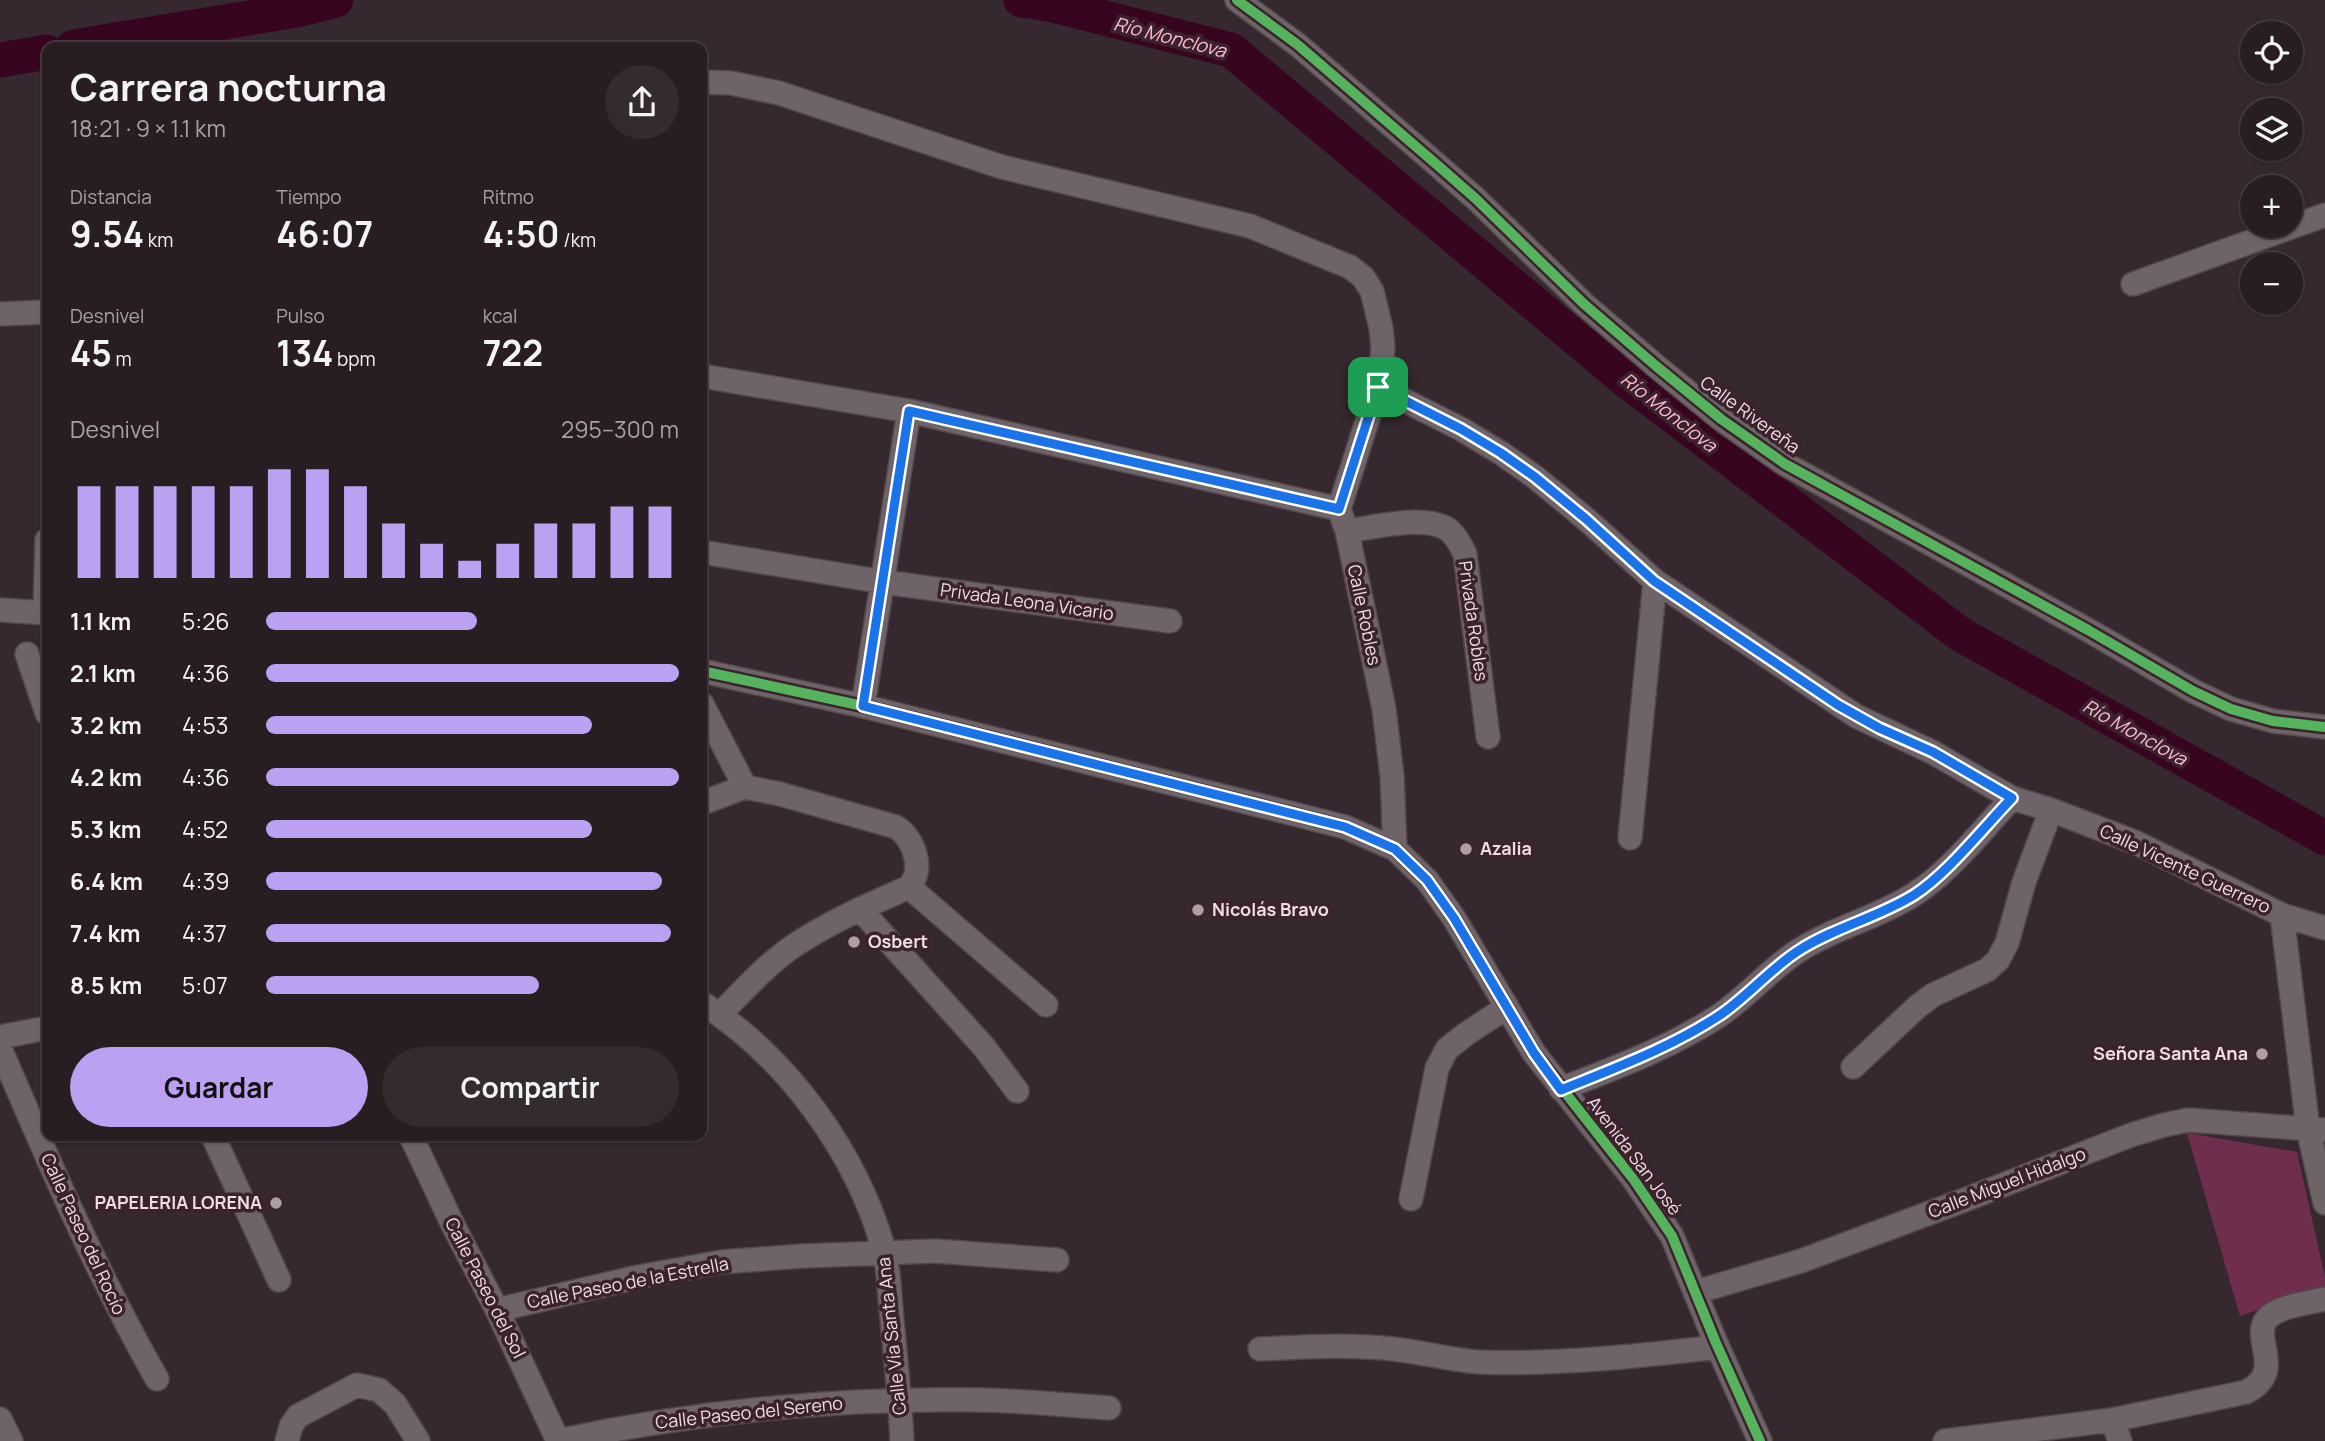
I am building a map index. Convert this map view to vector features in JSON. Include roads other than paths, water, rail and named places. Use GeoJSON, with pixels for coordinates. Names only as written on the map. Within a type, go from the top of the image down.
{"type":"FeatureCollection","features":[{"type":"Feature","properties":{"kind":"street","name":"Calle Rivereña"},"geometry":{"type":"LineString","coordinates":[[1237,0],[1298,45],[1475,198],[1584,304],[1639,352],[1721,419],[1785,464],[2206,697],[2231,709],[2273,721],[2325,727]]}},
{"type":"Feature","properties":{"kind":"street"},"geometry":{"type":"LineString","coordinates":[[707,82],[731,83],[779,93],[1002,167],[1250,226],[1350,267],[1363,277],[1372,291],[1377,308],[1383,349],[1378,387],[1339,509],[909,411],[707,377]]}},
{"type":"Feature","properties":{"kind":"street"},"geometry":{"type":"LineString","coordinates":[[2133,284],[2325,215]]}},
{"type":"Feature","properties":{"kind":"street"},"geometry":{"type":"LineString","coordinates":[[0,314],[42,312]]}},
{"type":"Feature","properties":{"kind":"street","name":"Calle Vicente Guerrero"},"geometry":{"type":"LineString","coordinates":[[1378,387],[1461,429],[1512,461],[1586,519],[1654,581],[1838,705],[1879,728],[1933,752],[2012,798],[2137,843],[2282,915],[2325,928]]}},
{"type":"Feature","properties":{"kind":"street"},"geometry":{"type":"LineString","coordinates":[[863,706],[909,411]]}},
{"type":"Feature","properties":{"kind":"street","name":"Calle Robles"},"geometry":{"type":"LineString","coordinates":[[1339,509],[1347,531],[1384,709],[1392,776],[1395,849]]}},
{"type":"Feature","properties":{"kind":"street","name":"Privada Robles"},"geometry":{"type":"LineString","coordinates":[[1347,531],[1426,521],[1439,524],[1450,531],[1459,542],[1465,554],[1488,737]]}},
{"type":"Feature","properties":{"kind":"street","name":"Privada Leona Vicario"},"geometry":{"type":"LineString","coordinates":[[707,553],[884,582],[1170,621]]}},
{"type":"Feature","properties":{"kind":"street"},"geometry":{"type":"LineString","coordinates":[[1630,838],[1654,581]]}},
{"type":"Feature","properties":{"kind":"street"},"geometry":{"type":"LineString","coordinates":[[0,610],[42,613]]}},
{"type":"Feature","properties":{"kind":"street"},"geometry":{"type":"LineString","coordinates":[[27,654],[42,698]]}},
{"type":"Feature","properties":{"kind":"street","name":"Avenida San José"},"geometry":{"type":"LineString","coordinates":[[707,672],[863,706],[1345,827],[1395,849],[1434,890],[1534,1053],[1634,1180],[1672,1236],[1760,1441]]}},
{"type":"Feature","properties":{"kind":"street"},"geometry":{"type":"LineString","coordinates":[[707,714],[745,787]]}},
{"type":"Feature","properties":{"kind":"street"},"geometry":{"type":"LineString","coordinates":[[707,801],[745,787],[780,794],[896,827],[910,839],[914,848],[916,872],[909,887],[832,922],[791,948],[711,1009]]}},
{"type":"Feature","properties":{"kind":"street"},"geometry":{"type":"LineString","coordinates":[[1561,1090],[1693,1031],[1722,1013],[1789,956],[1817,939],[1915,894],[1933,882],[2012,798]]}},
{"type":"Feature","properties":{"kind":"street"},"geometry":{"type":"LineString","coordinates":[[1853,1067],[1933,995],[1987,970],[1998,960],[2007,943],[2024,882],[2051,810]]}},
{"type":"Feature","properties":{"kind":"street"},"geometry":{"type":"LineString","coordinates":[[909,887],[1046,1004]]}},
{"type":"Feature","properties":{"kind":"street"},"geometry":{"type":"LineString","coordinates":[[860,909],[984,1047],[1017,1091]]}},
{"type":"Feature","properties":{"kind":"street","name":"Calle Vicente Guerrero"},"geometry":{"type":"LineString","coordinates":[[2282,915],[2325,1203]]}},
{"type":"Feature","properties":{"kind":"street"},"geometry":{"type":"LineString","coordinates":[[1410,1199],[1437,1069],[1447,1049],[1507,1007]]}},
{"type":"Feature","properties":{"kind":"street","name":"Calle Vía Santa Ana"},"geometry":{"type":"LineString","coordinates":[[711,1009],[763,1051],[803,1096],[839,1146],[867,1204],[885,1253],[902,1441]]}},
{"type":"Feature","properties":{"kind":"street"},"geometry":{"type":"LineString","coordinates":[[0,1037],[42,1029]]}},
{"type":"Feature","properties":{"kind":"street","name":"Calle Paseo del Rocío"},"geometry":{"type":"LineString","coordinates":[[0,1048],[87,1248],[157,1379]]}},
{"type":"Feature","properties":{"kind":"street","name":"Calle Miguel Hidalgo"},"geometry":{"type":"LineString","coordinates":[[1696,1292],[1801,1261],[2131,1135],[2164,1125],[2188,1120],[2316,1130]]}},
{"type":"Feature","properties":{"kind":"street"},"geometry":{"type":"LineString","coordinates":[[215,1141],[279,1280]]}},
{"type":"Feature","properties":{"kind":"street","name":"Calle Paseo del Sol"},"geometry":{"type":"LineString","coordinates":[[413,1141],[558,1441]]}},
{"type":"Feature","properties":{"kind":"street","name":"Calle Paseo de la Estrella"},"geometry":{"type":"LineString","coordinates":[[497,1310],[638,1277],[721,1262],[935,1251],[1057,1260]]}},
{"type":"Feature","properties":{"kind":"street"},"geometry":{"type":"LineString","coordinates":[[1945,1441],[2116,1431],[2253,1389],[2265,1376],[2267,1367],[2262,1336],[2270,1316],[2288,1308],[2325,1299]]}},
{"type":"Feature","properties":{"kind":"street"},"geometry":{"type":"LineString","coordinates":[[1260,1349],[1336,1345],[1394,1349],[1475,1362],[1539,1362],[1598,1360],[1718,1347]]}},
{"type":"Feature","properties":{"kind":"street"},"geometry":{"type":"LineString","coordinates":[[287,1441],[291,1426],[298,1416],[357,1385],[379,1390],[395,1404],[418,1441]]}},
{"type":"Feature","properties":{"kind":"street","name":"Calle Paseo del Sereno"},"geometry":{"type":"LineString","coordinates":[[558,1441],[610,1429],[753,1410],[900,1400],[984,1400],[1109,1408]]}},
{"type":"Feature","properties":{"kind":"waterway","name":"Río Monclova"},"geometry":{"type":"LineString","coordinates":[[103,42],[297,10],[336,0]]}},
{"type":"Feature","properties":{"kind":"waterway","name":"Río Monclova"},"geometry":{"type":"LineString","coordinates":[[1021,0],[1049,4],[1231,50],[1627,381],[1960,634],[2325,838]]}},
{"type":"Feature","properties":{"kind":"waterway","name":"Río Monclova"},"geometry":{"type":"LineString","coordinates":[[0,60],[42,53]]}},
{"type":"Feature","properties":{"kind":"place","name":"Azalia"},"geometry":{"type":"Point","coordinates":[1466,849]}},
{"type":"Feature","properties":{"kind":"place","name":"Nicolás Bravo"},"geometry":{"type":"Point","coordinates":[1198,910]}},
{"type":"Feature","properties":{"kind":"place","name":"Osbert"},"geometry":{"type":"Point","coordinates":[854,942]}},
{"type":"Feature","properties":{"kind":"place","name":"Señora Santa Ana"},"geometry":{"type":"Point","coordinates":[2262,1054]}},
{"type":"Feature","properties":{"kind":"place","name":"PAPELERIA LORENA"},"geometry":{"type":"Point","coordinates":[276,1203]}}]}
